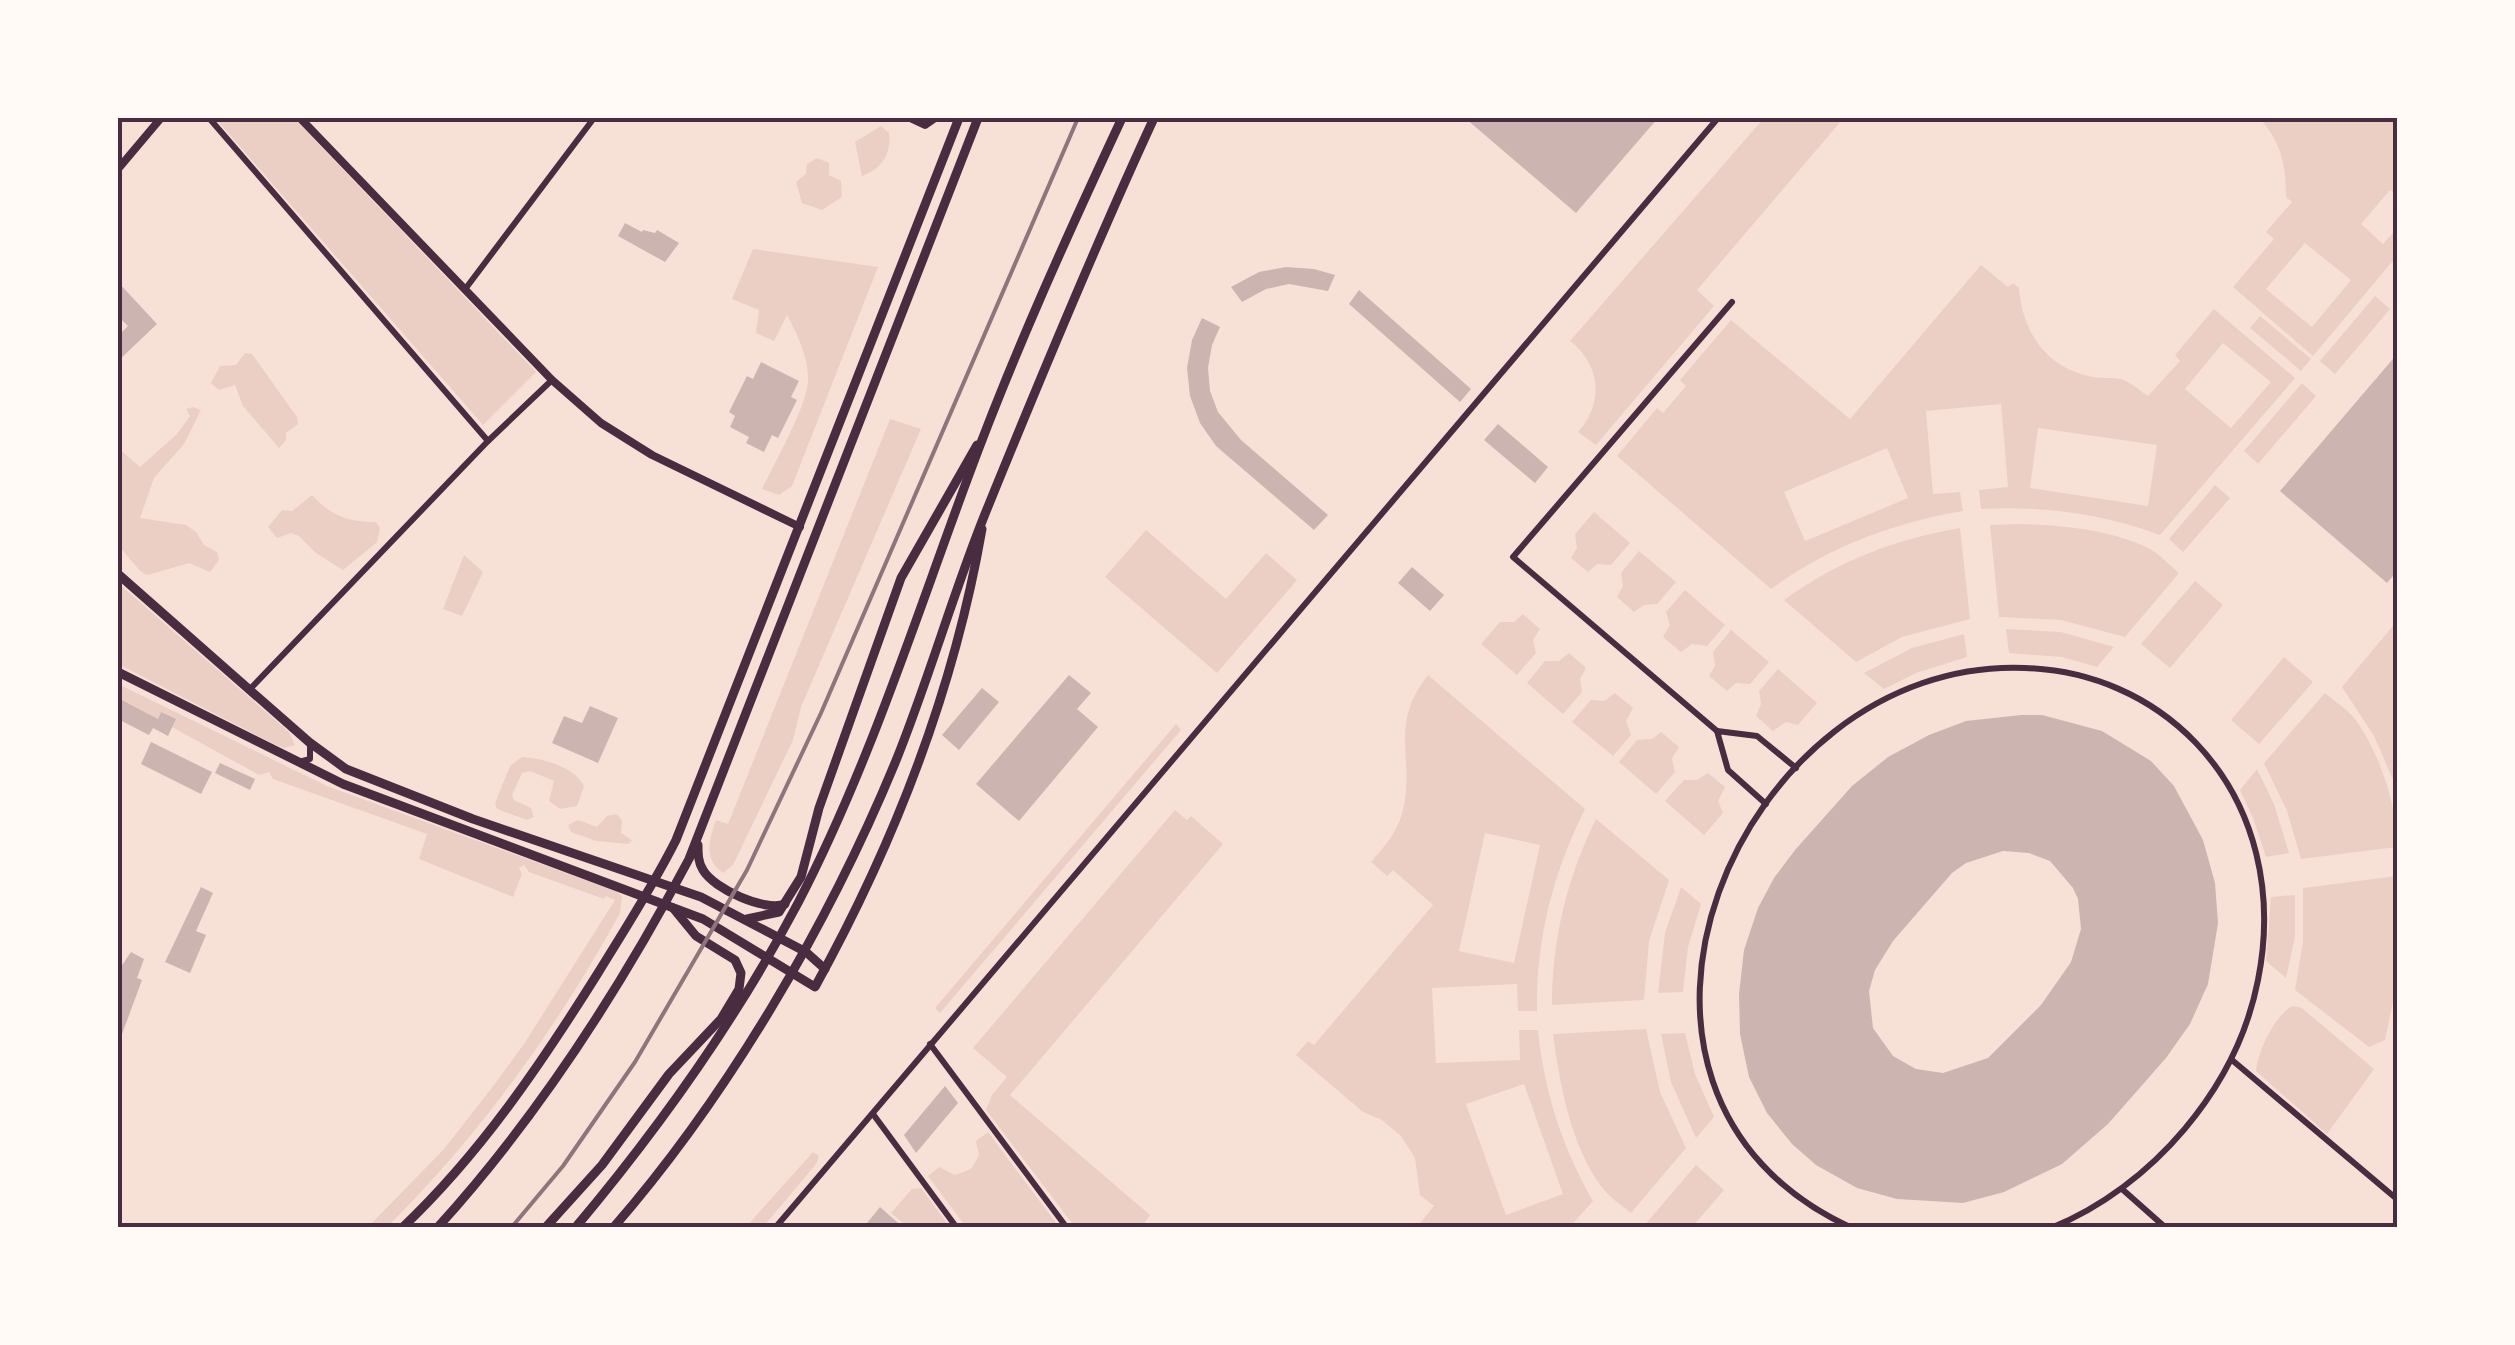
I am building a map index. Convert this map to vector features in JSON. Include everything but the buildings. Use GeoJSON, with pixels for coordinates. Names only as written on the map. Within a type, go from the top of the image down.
{"type":"FeatureCollection","features":[{"type":"Feature","properties":{"kind":"main road"},"geometry":{"type":"LineString","coordinates":[[402,1228],[473,1153],[510,1107],[646,896],[676,840],[959,118]]}},
{"type":"Feature","properties":{"kind":"main road"},"geometry":{"type":"LineString","coordinates":[[437,1228],[491,1166],[569,1062],[668,905],[702,831],[978,118]]}},
{"type":"Feature","properties":{"kind":"main road"},"geometry":{"type":"LineString","coordinates":[[575,1228],[694,1075],[798,902],[868,753],[987,428],[1122,118]]}},
{"type":"Feature","properties":{"kind":"main road"},"geometry":{"type":"LineString","coordinates":[[613,1228],[734,1068],[823,914],[894,764],[984,517],[1154,118]]}},
{"type":"Feature","properties":{"kind":"main road"},"geometry":{"type":"LineString","coordinates":[[744,919],[774,915],[790,898],[900,578],[987,428]]}},
{"type":"Feature","properties":{"kind":"main road"},"geometry":{"type":"LineString","coordinates":[[118,672],[366,794],[668,905],[734,936],[815,987],[846,931],[907,793],[967,614],[984,517]]}},
{"type":"Feature","properties":{"kind":"main road"},"geometry":{"type":"LineString","coordinates":[[118,574],[308,742],[362,778],[712,902],[806,952],[825,969]]}},
{"type":"Feature","properties":{"kind":"main road"},"geometry":{"type":"LineString","coordinates":[[702,831],[698,858],[708,876],[762,906],[778,906],[790,898]]}},
{"type":"Feature","properties":{"kind":"main road"},"geometry":{"type":"LineString","coordinates":[[545,1228],[602,1164],[669,1074],[721,1019],[739,989],[741,973],[734,960],[696,936],[668,905]]}},
{"type":"Feature","properties":{"kind":"street"},"geometry":{"type":"LineString","coordinates":[[118,169],[162,118]]}},
{"type":"Feature","properties":{"kind":"street"},"geometry":{"type":"LineString","coordinates":[[209,118],[488,441]]}},
{"type":"Feature","properties":{"kind":"street"},"geometry":{"type":"LineString","coordinates":[[300,118],[552,380],[618,436],[800,526]]}},
{"type":"Feature","properties":{"kind":"street"},"geometry":{"type":"LineString","coordinates":[[466,288],[594,118]]}},
{"type":"Feature","properties":{"kind":"street"},"geometry":{"type":"LineString","coordinates":[[910,118],[925,126],[935,118]]}},
{"type":"Feature","properties":{"kind":"street"},"geometry":{"type":"LineString","coordinates":[[775,1228],[1718,118]]}},
{"type":"Feature","properties":{"kind":"street"},"geometry":{"type":"LineString","coordinates":[[1732,302],[1513,558],[1717,731],[1757,736],[1796,768]]}},
{"type":"Feature","properties":{"kind":"street"},"geometry":{"type":"LineString","coordinates":[[250,690],[488,441],[552,380]]}},
{"type":"Feature","properties":{"kind":"street"},"geometry":{"type":"LineString","coordinates":[[1852,1228],[1795,1194],[1752,1151],[1717,1089],[1702,1035],[1699,984],[1707,922],[1729,864],[1766,804],[1832,734],[1878,702],[1924,681],[2000,667],[2065,672],[2126,692],[2156,708],[2182,729],[2226,782],[2242,812],[2260,868],[2265,910],[2260,968],[2248,1020],[2216,1089],[2149,1167],[2122,1190],[2051,1228]]}},
{"type":"Feature","properties":{"kind":"street"},"geometry":{"type":"LineString","coordinates":[[1717,731],[1728,770],[1766,804]]}},
{"type":"Feature","properties":{"kind":"street"},"geometry":{"type":"LineString","coordinates":[[297,762],[306,762],[312,755],[308,742]]}},
{"type":"Feature","properties":{"kind":"street"},"geometry":{"type":"LineString","coordinates":[[930,1044],[1067,1228]]}},
{"type":"Feature","properties":{"kind":"street"},"geometry":{"type":"LineString","coordinates":[[2232,1060],[2398,1200]]}},
{"type":"Feature","properties":{"kind":"street"},"geometry":{"type":"LineString","coordinates":[[872,1114],[957,1228]]}},
{"type":"Feature","properties":{"kind":"street"},"geometry":{"type":"LineString","coordinates":[[2122,1190],[2166,1228]]}},
{"type":"Feature","properties":{"kind":"shaded area"},"geometry":{"type":"Polygon","coordinates":[[[215,118],[294,118],[536,372],[483,425],[215,118]]]}},
{"type":"Feature","properties":{"kind":"shaded area"},"geometry":{"type":"Polygon","coordinates":[[[1764,118],[1842,120],[1697,290],[1714,306],[1596,445],[1578,432],[1592,409],[1593,373],[1570,341],[1764,118]]]}},
{"type":"Feature","properties":{"kind":"shaded area"},"geometry":{"type":"Polygon","coordinates":[[[2259,118],[2397,118],[2397,195],[2390,190],[2361,224],[2383,244],[2397,228],[2397,256],[2313,356],[2233,287],[2274,239],[2266,232],[2292,202],[2286,197],[2281,154],[2259,118]],[[2305,243],[2266,289],[2312,327],[2351,280],[2305,243]]]}},
{"type":"Feature","properties":{"kind":"shaded area"},"geometry":{"type":"Polygon","coordinates":[[[881,126],[889,133],[887,154],[880,165],[862,176],[855,142],[881,126]]]}},
{"type":"Feature","properties":{"kind":"shaded area"},"geometry":{"type":"Polygon","coordinates":[[[817,158],[829,163],[829,175],[841,181],[842,197],[822,210],[802,203],[796,182],[806,174],[807,164],[817,158]]]}},
{"type":"Feature","properties":{"kind":"shaded area"},"geometry":{"type":"Polygon","coordinates":[[[753,249],[878,267],[792,486],[779,495],[762,489],[802,405],[808,372],[802,346],[787,315],[774,341],[756,333],[759,310],[732,299],[753,249]]]}},
{"type":"Feature","properties":{"kind":"shaded area"},"geometry":{"type":"Polygon","coordinates":[[[1981,265],[2008,287],[2013,283],[2019,288],[2031,332],[2048,355],[2073,371],[2121,379],[2148,396],[2180,361],[2175,355],[2214,309],[2295,378],[2160,535],[2072,513],[1981,509],[1979,490],[2008,487],[2001,404],[1926,411],[1933,494],[1960,492],[1963,511],[1911,522],[1862,539],[1815,561],[1771,589],[1617,456],[1657,408],[1663,413],[1686,386],[1680,380],[1731,320],[1850,419],[1981,265]],[[2223,343],[2185,389],[2231,428],[2271,382],[2223,343]],[[2038,428],[2030,488],[2148,506],[2157,445],[2038,428]],[[1887,448],[1784,492],[1805,541],[1908,498],[1887,448]]]}},
{"type":"Feature","properties":{"kind":"shaded area"},"geometry":{"type":"Polygon","coordinates":[[[2375,296],[2390,309],[2335,374],[2320,361],[2375,296]]]}},
{"type":"Feature","properties":{"kind":"shaded area"},"geometry":{"type":"Polygon","coordinates":[[[2260,316],[2311,359],[2301,371],[2250,328],[2260,316]]]}},
{"type":"Feature","properties":{"kind":"shaded area"},"geometry":{"type":"Polygon","coordinates":[[[245,353],[252,354],[297,417],[298,424],[286,433],[279,448],[243,406],[235,385],[219,390],[211,383],[220,366],[236,365],[245,353]]]}},
{"type":"Feature","properties":{"kind":"shaded area"},"geometry":{"type":"Polygon","coordinates":[[[2302,383],[2316,396],[2258,464],[2244,451],[2302,383]]]}},
{"type":"Feature","properties":{"kind":"shaded area"},"geometry":{"type":"Polygon","coordinates":[[[186,409],[201,410],[184,444],[154,478],[140,518],[186,525],[204,545],[217,552],[219,560],[210,572],[189,563],[148,575],[118,545],[118,448],[140,467],[177,434],[190,416],[186,409]]]}},
{"type":"Feature","properties":{"kind":"shaded area"},"geometry":{"type":"Polygon","coordinates":[[[890,419],[921,429],[801,707],[793,740],[733,865],[723,873],[710,855],[716,820],[728,824],[890,419]]]}},
{"type":"Feature","properties":{"kind":"shaded area"},"geometry":{"type":"Polygon","coordinates":[[[2215,485],[2230,498],[2183,552],[2169,539],[2215,485]]]}},
{"type":"Feature","properties":{"kind":"shaded area"},"geometry":{"type":"Polygon","coordinates":[[[312,495],[341,516],[376,522],[380,528],[377,542],[343,570],[316,553],[299,536],[291,533],[277,538],[268,527],[282,510],[292,511],[312,495]]]}},
{"type":"Feature","properties":{"kind":"shaded area"},"geometry":{"type":"Polygon","coordinates":[[[1594,512],[1630,543],[1611,565],[1597,564],[1588,572],[1571,558],[1577,548],[1575,534],[1594,512]]]}},
{"type":"Feature","properties":{"kind":"shaded area"},"geometry":{"type":"Polygon","coordinates":[[[2016,524],[2117,536],[2152,550],[2179,573],[2125,637],[2061,620],[1999,617],[1990,525],[2016,524]]]}},
{"type":"Feature","properties":{"kind":"shaded area"},"geometry":{"type":"Polygon","coordinates":[[[1960,528],[1970,619],[1902,637],[1856,662],[1784,600],[1825,574],[1868,554],[1913,538],[1960,528]]]}},
{"type":"Feature","properties":{"kind":"shaded area"},"geometry":{"type":"Polygon","coordinates":[[[1146,530],[1226,599],[1266,553],[1297,580],[1217,673],[1105,577],[1146,530]]]}},
{"type":"Feature","properties":{"kind":"shaded area"},"geometry":{"type":"Polygon","coordinates":[[[1639,551],[1676,582],[1657,604],[1644,605],[1634,612],[1617,597],[1623,586],[1621,573],[1639,551]]]}},
{"type":"Feature","properties":{"kind":"shaded area"},"geometry":{"type":"Polygon","coordinates":[[[464,555],[483,572],[462,616],[443,609],[464,555]]]}},
{"type":"Feature","properties":{"kind":"shaded area"},"geometry":{"type":"Polygon","coordinates":[[[2195,581],[2223,605],[2170,668],[2141,644],[2195,581]]]}},
{"type":"Feature","properties":{"kind":"shaded area"},"geometry":{"type":"Polygon","coordinates":[[[118,583],[289,732],[295,745],[284,748],[270,742],[118,664],[118,583]]]}},
{"type":"Feature","properties":{"kind":"shaded area"},"geometry":{"type":"Polygon","coordinates":[[[1685,590],[1725,625],[1707,646],[1692,644],[1681,652],[1663,637],[1670,625],[1666,612],[1685,590]]]}},
{"type":"Feature","properties":{"kind":"shaded area"},"geometry":{"type":"Polygon","coordinates":[[[1523,614],[1540,629],[1533,640],[1536,653],[1517,675],[1481,644],[1500,622],[1514,622],[1523,614]]]}},
{"type":"Feature","properties":{"kind":"shaded area"},"geometry":{"type":"Polygon","coordinates":[[[2397,621],[2397,789],[2374,736],[2342,687],[2397,621]]]}},
{"type":"Feature","properties":{"kind":"shaded area"},"geometry":{"type":"Polygon","coordinates":[[[2006,629],[2061,632],[2114,647],[2097,667],[2062,657],[2009,653],[2006,629]]]}},
{"type":"Feature","properties":{"kind":"shaded area"},"geometry":{"type":"Polygon","coordinates":[[[1731,630],[1769,662],[1750,684],[1736,683],[1727,691],[1709,676],[1715,666],[1713,652],[1731,630]]]}},
{"type":"Feature","properties":{"kind":"shaded area"},"geometry":{"type":"Polygon","coordinates":[[[1964,634],[1967,657],[1916,673],[1884,689],[1864,673],[1912,648],[1964,634]]]}},
{"type":"Feature","properties":{"kind":"shaded area"},"geometry":{"type":"Polygon","coordinates":[[[1569,653],[1586,668],[1580,679],[1582,692],[1563,714],[1527,683],[1545,661],[1559,661],[1569,653]]]}},
{"type":"Feature","properties":{"kind":"shaded area"},"geometry":{"type":"Polygon","coordinates":[[[2284,657],[2313,682],[2259,744],[2231,720],[2284,657]]]}},
{"type":"Feature","properties":{"kind":"shaded area"},"geometry":{"type":"Polygon","coordinates":[[[1778,669],[1817,703],[1798,725],[1786,722],[1773,731],[1756,716],[1761,704],[1759,691],[1778,669]]]}},
{"type":"Feature","properties":{"kind":"shaded area"},"geometry":{"type":"Polygon","coordinates":[[[1428,675],[1585,809],[1555,882],[1543,932],[1537,1011],[1518,1011],[1517,984],[1432,988],[1436,1063],[1520,1060],[1519,1030],[1538,1030],[1556,1118],[1593,1201],[1570,1227],[1425,1227],[1420,1223],[1434,1206],[1420,1195],[1415,1158],[1401,1136],[1382,1120],[1363,1112],[1296,1055],[1308,1041],[1314,1045],[1433,905],[1393,870],[1387,876],[1371,862],[1401,817],[1406,779],[1405,729],[1415,694],[1428,675]],[[1485,833],[1459,951],[1514,963],[1540,845],[1485,833]],[[1524,1084],[1466,1104],[1506,1215],[1563,1194],[1524,1084]]]}},
{"type":"Feature","properties":{"kind":"shaded area"},"geometry":{"type":"Polygon","coordinates":[[[118,684],[327,786],[622,896],[620,913],[596,956],[515,1079],[454,1155],[387,1227],[368,1227],[444,1149],[491,1089],[615,900],[529,872],[524,865],[519,868],[522,874],[513,897],[419,859],[427,834],[273,779],[269,772],[259,775],[172,727],[175,719],[161,712],[158,719],[118,698],[118,684]]]}},
{"type":"Feature","properties":{"kind":"shaded area"},"geometry":{"type":"Polygon","coordinates":[[[1615,693],[1633,708],[1626,721],[1631,735],[1613,756],[1572,722],[1591,700],[1604,701],[1615,693]]]}},
{"type":"Feature","properties":{"kind":"shaded area"},"geometry":{"type":"Polygon","coordinates":[[[2325,693],[2355,719],[2372,747],[2390,798],[2397,847],[2301,859],[2287,811],[2264,763],[2325,693]]]}},
{"type":"Feature","properties":{"kind":"shaded area"},"geometry":{"type":"Polygon","coordinates":[[[1176,724],[1181,730],[940,1013],[935,1008],[1176,724]]]}},
{"type":"Feature","properties":{"kind":"shaded area"},"geometry":{"type":"Polygon","coordinates":[[[1661,732],[1679,747],[1672,758],[1675,772],[1656,794],[1619,762],[1637,740],[1652,739],[1661,732]]]}},
{"type":"Feature","properties":{"kind":"shaded area"},"geometry":{"type":"Polygon","coordinates":[[[522,757],[548,762],[580,779],[584,786],[577,806],[560,809],[549,801],[554,781],[530,771],[522,773],[512,795],[531,808],[534,817],[527,820],[497,809],[495,803],[510,766],[522,757]]]}},
{"type":"Feature","properties":{"kind":"shaded area"},"geometry":{"type":"Polygon","coordinates":[[[2257,769],[2274,804],[2289,853],[2266,857],[2240,790],[2257,769]]]}},
{"type":"Feature","properties":{"kind":"shaded area"},"geometry":{"type":"Polygon","coordinates":[[[1708,773],[1725,787],[1718,801],[1723,813],[1704,835],[1665,801],[1684,780],[1697,780],[1708,773]]]}},
{"type":"Feature","properties":{"kind":"shaded area"},"geometry":{"type":"Polygon","coordinates":[[[1175,810],[1187,820],[1191,816],[1223,844],[1010,1095],[1150,1215],[1142,1227],[1075,1227],[986,1110],[1007,1077],[973,1048],[1175,810]]]}},
{"type":"Feature","properties":{"kind":"shaded area"},"geometry":{"type":"Polygon","coordinates":[[[617,814],[622,821],[621,833],[632,840],[628,844],[596,841],[571,832],[568,825],[578,820],[597,827],[607,816],[617,814]]]}},
{"type":"Feature","properties":{"kind":"shaded area"},"geometry":{"type":"Polygon","coordinates":[[[1596,819],[1669,880],[1649,941],[1644,1000],[1552,1005],[1563,909],[1596,819]]]}},
{"type":"Feature","properties":{"kind":"shaded area"},"geometry":{"type":"Polygon","coordinates":[[[2397,876],[2397,983],[2385,1040],[2369,1047],[2295,990],[2303,941],[2303,888],[2397,876]]]}},
{"type":"Feature","properties":{"kind":"shaded area"},"geometry":{"type":"Polygon","coordinates":[[[1681,887],[1701,904],[1688,947],[1683,992],[1658,993],[1665,933],[1681,887]]]}},
{"type":"Feature","properties":{"kind":"shaded area"},"geometry":{"type":"Polygon","coordinates":[[[2295,895],[2295,937],[2286,978],[2266,961],[2271,897],[2295,895]]]}},
{"type":"Feature","properties":{"kind":"shaded area"},"geometry":{"type":"Polygon","coordinates":[[[2293,1006],[2302,1008],[2374,1069],[2327,1134],[2256,1071],[2268,1034],[2280,1016],[2293,1006]]]}},
{"type":"Feature","properties":{"kind":"shaded area"},"geometry":{"type":"Polygon","coordinates":[[[1646,1029],[1660,1092],[1686,1148],[1631,1213],[1604,1190],[1581,1151],[1563,1093],[1553,1034],[1646,1029]]]}},
{"type":"Feature","properties":{"kind":"shaded area"},"geometry":{"type":"Polygon","coordinates":[[[1685,1033],[1695,1074],[1714,1117],[1696,1138],[1671,1082],[1661,1034],[1685,1033]]]}},
{"type":"Feature","properties":{"kind":"shaded area"},"geometry":{"type":"Polygon","coordinates":[[[988,1132],[1059,1227],[966,1227],[928,1176],[939,1167],[955,1175],[971,1169],[979,1155],[976,1141],[988,1132]]]}},
{"type":"Feature","properties":{"kind":"shaded area"},"geometry":{"type":"Polygon","coordinates":[[[813,1152],[819,1156],[817,1163],[763,1227],[746,1227],[813,1152]]]}},
{"type":"Feature","properties":{"kind":"shaded area"},"geometry":{"type":"Polygon","coordinates":[[[1696,1165],[1724,1190],[1692,1227],[1643,1227],[1696,1165]]]}},
{"type":"Feature","properties":{"kind":"shaded area"},"geometry":{"type":"Polygon","coordinates":[[[921,1188],[948,1227],[908,1227],[891,1213],[912,1189],[921,1188]]]}},
{"type":"Feature","properties":{"kind":"railway"},"geometry":{"type":"LineString","coordinates":[[511,1228],[563,1166],[635,1062],[747,870],[821,713],[1078,118]]}}]}
